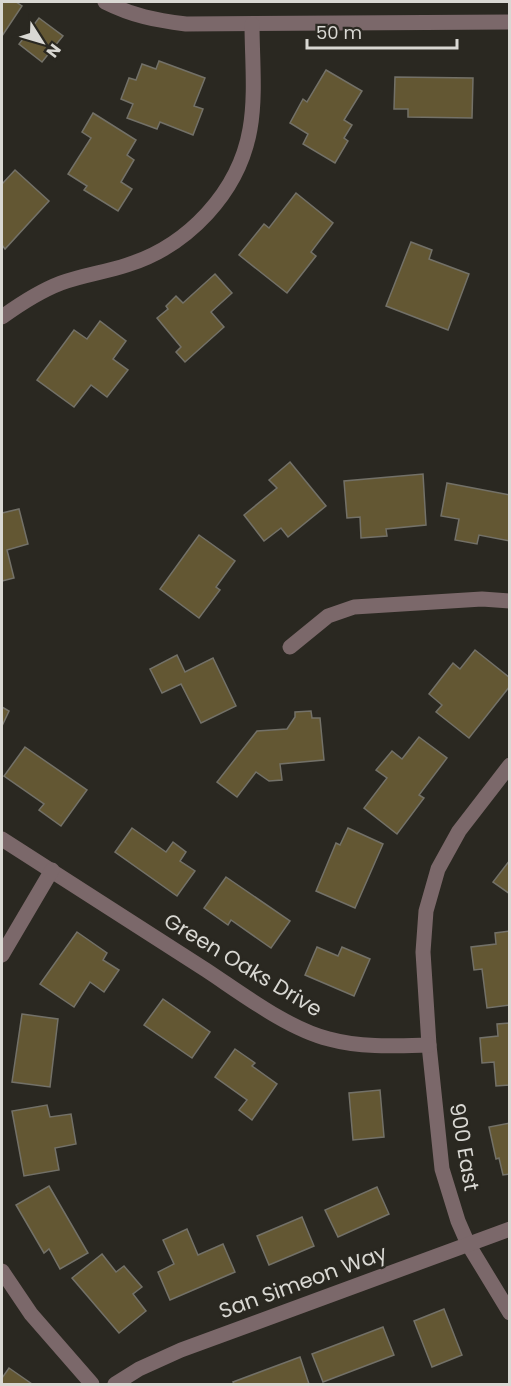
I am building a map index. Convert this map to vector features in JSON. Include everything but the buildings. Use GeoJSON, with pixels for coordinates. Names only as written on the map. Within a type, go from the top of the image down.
{"type":"FeatureCollection","features":[{"type":"Feature","properties":{"kind":"street"},"geometry":{"type":"LineString","coordinates":[[105,2],[150,20],[186,24],[510,22]]}},
{"type":"Feature","properties":{"kind":"street"},"geometry":{"type":"LineString","coordinates":[[2,317],[19,304],[61,283],[150,257],[190,232],[206,215],[235,173],[250,131],[253,108],[252,24]]}},
{"type":"Feature","properties":{"kind":"street"},"geometry":{"type":"LineString","coordinates":[[290,647],[328,616],[354,607],[482,599],[510,601]]}},
{"type":"Feature","properties":{"kind":"street","name":"900 East"},"geometry":{"type":"LineString","coordinates":[[510,765],[447,849],[430,890],[423,952],[429,1045],[442,1169],[455,1213],[468,1244],[510,1313]]}},
{"type":"Feature","properties":{"kind":"street","name":"Green Oaks Drive"},"geometry":{"type":"LineString","coordinates":[[2,839],[255,1002],[304,1030],[348,1044],[429,1045]]}},
{"type":"Feature","properties":{"kind":"street"},"geometry":{"type":"LineString","coordinates":[[2,955],[52,870]]}},
{"type":"Feature","properties":{"kind":"street","name":"San Simeon Way"},"geometry":{"type":"LineString","coordinates":[[115,1384],[139,1369],[181,1350],[510,1229]]}},
{"type":"Feature","properties":{"kind":"street"},"geometry":{"type":"LineString","coordinates":[[2,1271],[31,1314],[92,1384]]}}]}
